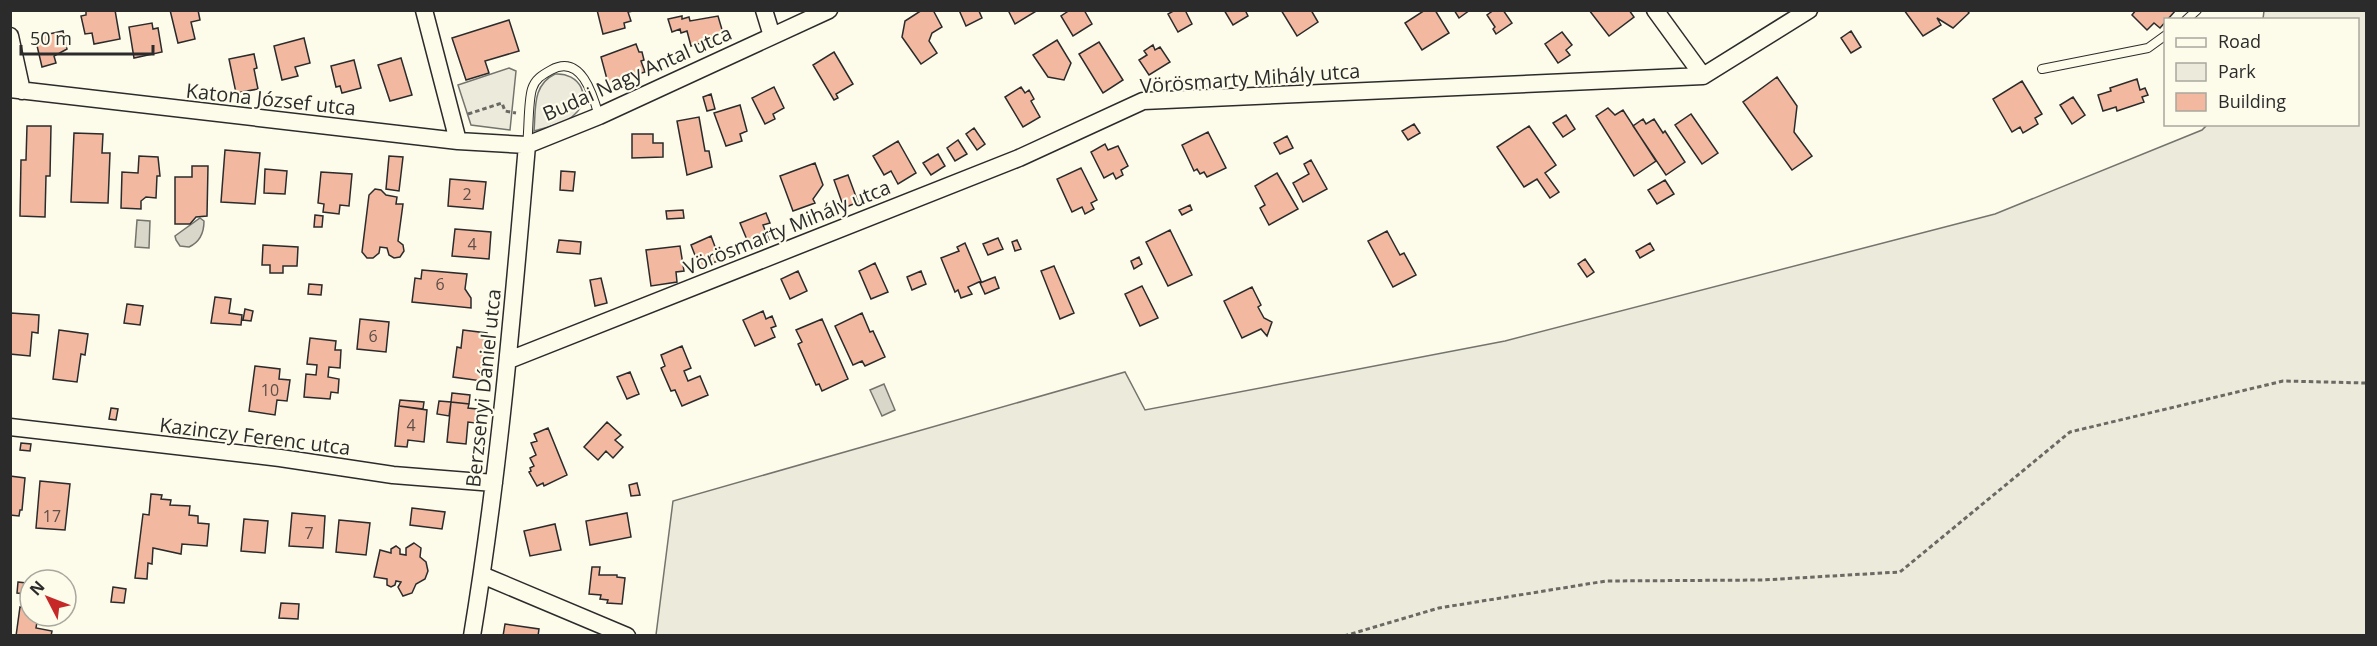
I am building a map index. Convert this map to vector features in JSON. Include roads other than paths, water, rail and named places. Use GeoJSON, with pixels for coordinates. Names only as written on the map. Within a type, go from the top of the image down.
{"type":"FeatureCollection","features":[{"type":"Feature","properties":{"kind":"street"},"geometry":{"type":"LineString","coordinates":[[424,10],[458,141]]}},
{"type":"Feature","properties":{"kind":"street"},"geometry":{"type":"LineString","coordinates":[[764,10],[772,36]]}},
{"type":"Feature","properties":{"kind":"street","name":"Budai Nagy Antal utca"},"geometry":{"type":"LineString","coordinates":[[527,144],[599,116],[829,10]]}},
{"type":"Feature","properties":{"kind":"street"},"geometry":{"type":"LineString","coordinates":[[1655,10],[1703,76]]}},
{"type":"Feature","properties":{"kind":"street","name":"Vörösmarty Mihály utca"},"geometry":{"type":"LineString","coordinates":[[509,360],[1019,158],[1143,101],[1703,76],[1809,10]]}},
{"type":"Feature","properties":{"kind":"street"},"geometry":{"type":"LineString","coordinates":[[10,36],[16,90]]}},
{"type":"Feature","properties":{"kind":"street","name":"Katona József utca"},"geometry":{"type":"LineString","coordinates":[[16,90],[458,141],[527,144]]}},
{"type":"Feature","properties":{"kind":"street","name":"Berzsenyi Dániel utca"},"geometry":{"type":"LineString","coordinates":[[472,636],[482,575],[509,360],[527,144]]}},
{"type":"Feature","properties":{"kind":"street","name":"Kazinczy Ferenc utca"},"geometry":{"type":"LineString","coordinates":[[10,427],[280,458],[393,475],[494,483]]}},
{"type":"Feature","properties":{"kind":"street"},"geometry":{"type":"LineString","coordinates":[[482,575],[627,636]]}},
{"type":"Feature","properties":{"kind":"lane"},"geometry":{"type":"LineString","coordinates":[[2042,69],[2148,48],[2164,36]]}},
{"type":"Feature","properties":{"kind":"lane"},"geometry":{"type":"LineString","coordinates":[[527,144],[532,89],[539,76],[555,68],[566,66],[581,73],[591,89],[599,116]]}}]}
